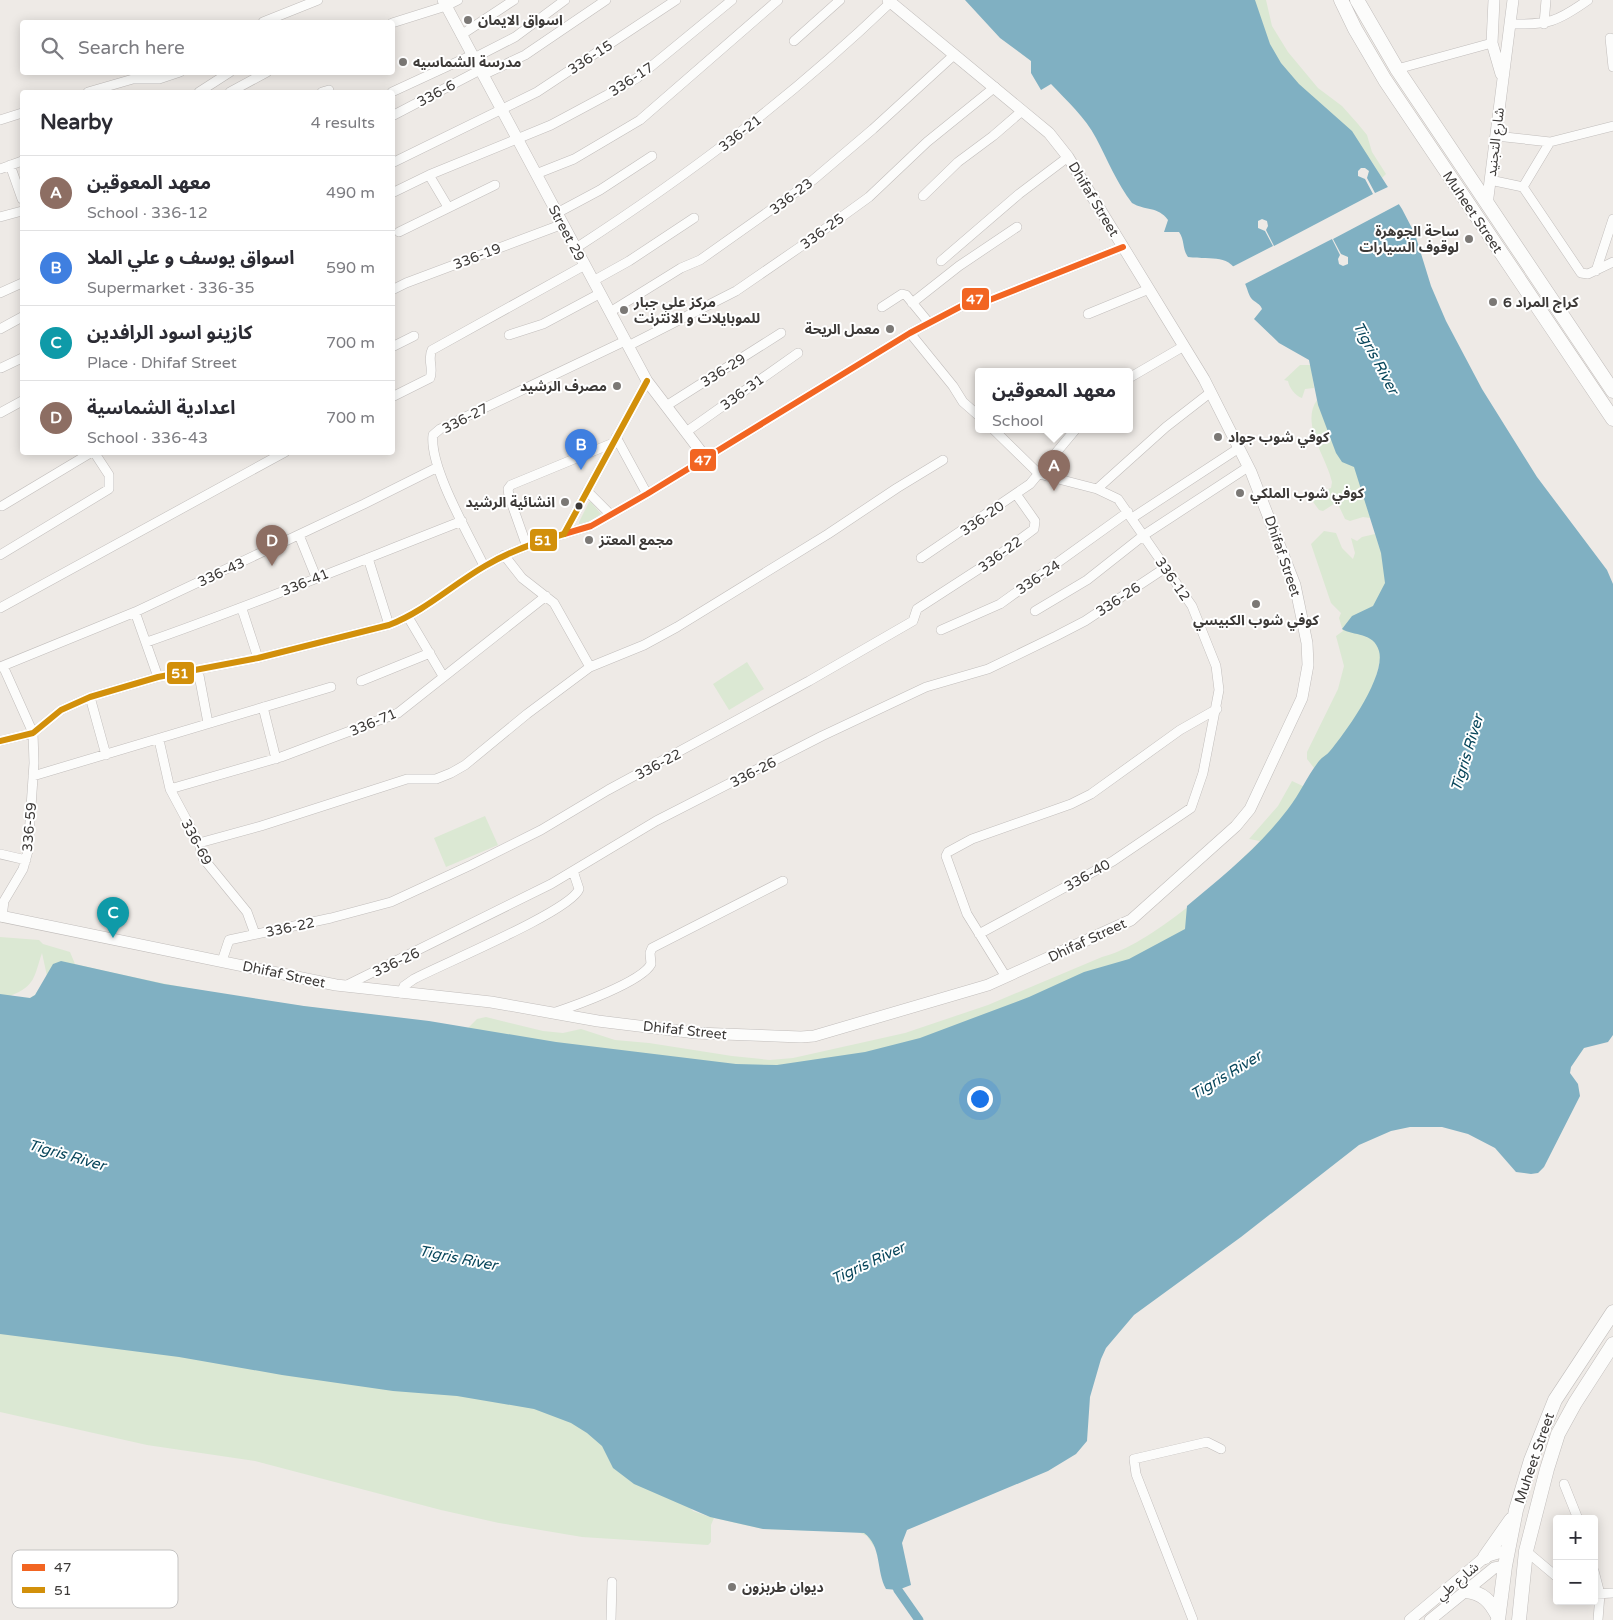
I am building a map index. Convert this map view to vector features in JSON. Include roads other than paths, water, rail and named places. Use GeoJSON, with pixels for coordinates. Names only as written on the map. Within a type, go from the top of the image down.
{"type":"FeatureCollection","features":[{"type":"Feature","properties":{"kind":"main road","name":"Muheet Street"},"geometry":{"type":"LineString","coordinates":[[1341,0],[1355,30],[1385,80],[1613,419]]}},
{"type":"Feature","properties":{"kind":"main road","name":"Muheet Street"},"geometry":{"type":"LineString","coordinates":[[1357,0],[1397,69],[1613,391]]}},
{"type":"Feature","properties":{"kind":"main road"},"geometry":{"type":"LineString","coordinates":[[1425,141],[1433,139],[1438,131]]}},
{"type":"Feature","properties":{"kind":"main road"},"geometry":{"type":"LineString","coordinates":[[1436,157],[1442,149],[1449,148]]}},
{"type":"Feature","properties":{"kind":"main road","name":"Muheet Street"},"geometry":{"type":"LineString","coordinates":[[1498,1618],[1504,1572],[1516,1510],[1531,1460],[1555,1400],[1613,1312]]}},
{"type":"Feature","properties":{"kind":"main road","name":"Muheet Street"},"geometry":{"type":"LineString","coordinates":[[1520,1620],[1525,1552],[1558,1434],[1574,1403],[1613,1344]]}},
{"type":"Feature","properties":{"kind":"main road"},"geometry":{"type":"LineString","coordinates":[[1486,1557],[1516,1510]]}},
{"type":"Feature","properties":{"kind":"main road"},"geometry":{"type":"LineString","coordinates":[[1510,1543],[1518,1544],[1525,1552],[1504,1572],[1522,1580]]}},
{"type":"Feature","properties":{"kind":"main road"},"geometry":{"type":"LineString","coordinates":[[1466,1591],[1485,1597],[1498,1618]]}},
{"type":"Feature","properties":{"kind":"street"},"geometry":{"type":"LineString","coordinates":[[268,20],[318,0]]}},
{"type":"Feature","properties":{"kind":"street"},"geometry":{"type":"LineString","coordinates":[[395,23],[444,3],[458,0]]}},
{"type":"Feature","properties":{"kind":"street"},"geometry":{"type":"LineString","coordinates":[[461,35],[514,0]]}},
{"type":"Feature","properties":{"kind":"street"},"geometry":{"type":"LineString","coordinates":[[395,91],[516,36],[565,0]]}},
{"type":"Feature","properties":{"kind":"street","name":"336-6"},"geometry":{"type":"LineString","coordinates":[[395,115],[482,73],[525,55],[606,0]]}},
{"type":"Feature","properties":{"kind":"street","name":"336-15"},"geometry":{"type":"LineString","coordinates":[[395,161],[536,92],[676,0]]}},
{"type":"Feature","properties":{"kind":"street","name":"336-17"},"geometry":{"type":"LineString","coordinates":[[516,138],[551,125],[637,78],[732,0]]}},
{"type":"Feature","properties":{"kind":"street"},"geometry":{"type":"LineString","coordinates":[[536,174],[574,159],[640,120],[778,0]]}},
{"type":"Feature","properties":{"kind":"street"},"geometry":{"type":"LineString","coordinates":[[794,41],[840,0]]}},
{"type":"Feature","properties":{"kind":"street","name":"شارع التجنيد"},"geometry":{"type":"LineString","coordinates":[[1494,0],[1491,23],[1492,43],[1503,80]]}},
{"type":"Feature","properties":{"kind":"street","name":"شارع التجنيد"},"geometry":{"type":"LineString","coordinates":[[1487,205],[1513,0]]}},
{"type":"Feature","properties":{"kind":"street"},"geometry":{"type":"LineString","coordinates":[[1544,24],[1546,0]]}},
{"type":"Feature","properties":{"kind":"street"},"geometry":{"type":"LineString","coordinates":[[1510,24],[1544,24],[1565,16],[1588,0]]}},
{"type":"Feature","properties":{"kind":"street","name":"Dhifaf Street"},"geometry":{"type":"LineString","coordinates":[[1,916],[345,986],[491,1002],[552,1014],[696,1033],[801,1037],[814,1036],[978,988],[1131,920],[1236,826],[1250,809],[1258,794],[1302,698],[1308,665],[1307,643],[1295,584],[1284,552],[1248,467],[1211,392],[1068,157],[1049,133],[889,1]]}},
{"type":"Feature","properties":{"kind":"street","name":"336-21"},"geometry":{"type":"LineString","coordinates":[[576,248],[725,146],[836,55],[889,1]]}},
{"type":"Feature","properties":{"kind":"street","name":"Street 29"},"geometry":{"type":"LineString","coordinates":[[444,3],[647,380],[705,457]]}},
{"type":"Feature","properties":{"kind":"street"},"geometry":{"type":"LineString","coordinates":[[1613,39],[1610,38],[1613,67]]}},
{"type":"Feature","properties":{"kind":"street"},"geometry":{"type":"LineString","coordinates":[[1397,69],[1492,43]]}},
{"type":"Feature","properties":{"kind":"street","name":"336-23"},"geometry":{"type":"LineString","coordinates":[[610,312],[681,268],[700,260],[813,180],[873,129],[954,55]]}},
{"type":"Feature","properties":{"kind":"street"},"geometry":{"type":"LineString","coordinates":[[95,90],[133,79],[159,79],[171,75]]}},
{"type":"Feature","properties":{"kind":"street"},"geometry":{"type":"LineString","coordinates":[[202,90],[225,75]]}},
{"type":"Feature","properties":{"kind":"street"},"geometry":{"type":"LineString","coordinates":[[234,90],[261,75]]}},
{"type":"Feature","properties":{"kind":"street","name":"336-25"},"geometry":{"type":"LineString","coordinates":[[627,343],[736,291],[800,247],[868,197],[927,142],[995,87]]}},
{"type":"Feature","properties":{"kind":"street"},"geometry":{"type":"LineString","coordinates":[[923,196],[958,162],[1022,111]]}},
{"type":"Feature","properties":{"kind":"street"},"geometry":{"type":"LineString","coordinates":[[0,120],[20,114]]}},
{"type":"Feature","properties":{"kind":"street"},"geometry":{"type":"LineString","coordinates":[[1496,136],[1550,142],[1613,126]]}},
{"type":"Feature","properties":{"kind":"street"},"geometry":{"type":"LineString","coordinates":[[395,191],[516,138]]}},
{"type":"Feature","properties":{"kind":"street"},"geometry":{"type":"LineString","coordinates":[[1523,186],[1550,142]]}},
{"type":"Feature","properties":{"kind":"street"},"geometry":{"type":"LineString","coordinates":[[557,213],[600,190],[652,156]]}},
{"type":"Feature","properties":{"kind":"street"},"geometry":{"type":"LineString","coordinates":[[941,261],[1019,194],[1068,157]]}},
{"type":"Feature","properties":{"kind":"street"},"geometry":{"type":"LineString","coordinates":[[0,169],[20,162]]}},
{"type":"Feature","properties":{"kind":"street"},"geometry":{"type":"LineString","coordinates":[[10,166],[20,194]]}},
{"type":"Feature","properties":{"kind":"street"},"geometry":{"type":"LineString","coordinates":[[429,175],[448,207]]}},
{"type":"Feature","properties":{"kind":"street"},"geometry":{"type":"LineString","coordinates":[[1490,180],[1523,186],[1579,271],[1586,275],[1613,262]]}},
{"type":"Feature","properties":{"kind":"street"},"geometry":{"type":"LineString","coordinates":[[399,232],[495,185]]}},
{"type":"Feature","properties":{"kind":"street"},"geometry":{"type":"LineString","coordinates":[[0,217],[20,212]]}},
{"type":"Feature","properties":{"kind":"street"},"geometry":{"type":"LineString","coordinates":[[593,281],[629,261],[694,218]]}},
{"type":"Feature","properties":{"kind":"street"},"geometry":{"type":"LineString","coordinates":[[1596,271],[1613,219]]}},
{"type":"Feature","properties":{"kind":"street","name":"336-19"},"geometry":{"type":"LineString","coordinates":[[395,288],[563,224]]}},
{"type":"Feature","properties":{"kind":"street"},"geometry":{"type":"LineString","coordinates":[[912,303],[959,266],[1016,227]]}},
{"type":"Feature","properties":{"kind":"street"},"geometry":{"type":"LineString","coordinates":[[0,741],[33,733],[61,710],[90,697],[158,677],[258,658],[389,625],[408,617],[484,566],[504,555],[526,544],[591,526],[611,515],[826,386],[910,333],[975,299],[987,301],[1123,246]]}},
{"type":"Feature","properties":{"kind":"street"},"geometry":{"type":"LineString","coordinates":[[395,396],[430,378],[432,372],[430,355],[432,350],[585,265]]}},
{"type":"Feature","properties":{"kind":"street"},"geometry":{"type":"LineString","coordinates":[[0,293],[20,284]]}},
{"type":"Feature","properties":{"kind":"street"},"geometry":{"type":"LineString","coordinates":[[1088,314],[1149,289]]}},
{"type":"Feature","properties":{"kind":"street"},"geometry":{"type":"LineString","coordinates":[[509,335],[543,324],[599,294]]}},
{"type":"Feature","properties":{"kind":"street"},"geometry":{"type":"LineString","coordinates":[[882,306],[902,294],[906,295],[929,323]]}},
{"type":"Feature","properties":{"kind":"street"},"geometry":{"type":"LineString","coordinates":[[0,329],[20,318]]}},
{"type":"Feature","properties":{"kind":"street","name":"336-29"},"geometry":{"type":"LineString","coordinates":[[666,406],[781,333]]}},
{"type":"Feature","properties":{"kind":"street"},"geometry":{"type":"LineString","coordinates":[[910,333],[953,386],[963,402],[975,412]]}},
{"type":"Feature","properties":{"kind":"street"},"geometry":{"type":"LineString","coordinates":[[395,346],[414,336]]}},
{"type":"Feature","properties":{"kind":"street","name":"336-27"},"geometry":{"type":"LineString","coordinates":[[484,566],[438,467],[432,446],[433,435],[440,429],[627,343]]}},
{"type":"Feature","properties":{"kind":"street"},"geometry":{"type":"LineString","coordinates":[[1133,376],[1184,346]]}},
{"type":"Feature","properties":{"kind":"street","name":"336-31"},"geometry":{"type":"LineString","coordinates":[[686,432],[798,352]]}},
{"type":"Feature","properties":{"kind":"street"},"geometry":{"type":"LineString","coordinates":[[1,368],[20,359]]}},
{"type":"Feature","properties":{"kind":"street"},"geometry":{"type":"LineString","coordinates":[[564,534],[647,380]]}},
{"type":"Feature","properties":{"kind":"street"},"geometry":{"type":"LineString","coordinates":[[1096,489],[1166,427],[1211,392]]}},
{"type":"Feature","properties":{"kind":"street"},"geometry":{"type":"LineString","coordinates":[[0,413],[20,401]]}},
{"type":"Feature","properties":{"kind":"street","name":"336-12"},"geometry":{"type":"LineString","coordinates":[[997,433],[1039,474],[1096,489],[1114,496],[1130,515],[1165,568],[1186,595],[1207,641],[1218,680],[1217,709],[1203,773],[1191,808]]}},
{"type":"Feature","properties":{"kind":"street","name":"336-20"},"geometry":{"type":"LineString","coordinates":[[921,558],[1016,494],[1039,474],[1072,433]]}},
{"type":"Feature","properties":{"kind":"street"},"geometry":{"type":"LineString","coordinates":[[615,440],[647,494]]}},
{"type":"Feature","properties":{"kind":"street"},"geometry":{"type":"LineString","coordinates":[[526,544],[508,489],[511,485],[615,440]]}},
{"type":"Feature","properties":{"kind":"street","name":"336-24"},"geometry":{"type":"LineString","coordinates":[[941,630],[1000,604],[1130,515],[1239,448]]}},
{"type":"Feature","properties":{"kind":"street"},"geometry":{"type":"LineString","coordinates":[[2,506],[88,455]]}},
{"type":"Feature","properties":{"kind":"street"},"geometry":{"type":"LineString","coordinates":[[0,555],[109,489],[111,482],[109,475],[95,455]]}},
{"type":"Feature","properties":{"kind":"street"},"geometry":{"type":"LineString","coordinates":[[0,608],[280,455]]}},
{"type":"Feature","properties":{"kind":"street"},"geometry":{"type":"LineString","coordinates":[[199,843],[260,826],[407,779],[436,779],[451,772],[465,764],[590,667],[644,645],[677,627],[828,534],[896,488],[943,460]]}},
{"type":"Feature","properties":{"kind":"street","name":"336-43"},"geometry":{"type":"LineString","coordinates":[[1,667],[135,612],[438,467]]}},
{"type":"Feature","properties":{"kind":"street"},"geometry":{"type":"LineString","coordinates":[[1035,611],[1087,580],[1144,535],[1248,467]]}},
{"type":"Feature","properties":{"kind":"street"},"geometry":{"type":"LineString","coordinates":[[587,491],[611,515]]}},
{"type":"Feature","properties":{"kind":"street","name":"336-22"},"geometry":{"type":"LineString","coordinates":[[222,961],[230,940],[331,918],[391,902],[541,830],[608,790],[809,681],[913,621],[917,609],[988,563],[1034,529],[1035,521],[1016,494]]}},
{"type":"Feature","properties":{"kind":"street","name":"336-41"},"geometry":{"type":"LineString","coordinates":[[147,642],[242,609],[316,577],[462,521]]}},
{"type":"Feature","properties":{"kind":"street"},"geometry":{"type":"LineString","coordinates":[[299,535],[316,577]]}},
{"type":"Feature","properties":{"kind":"street"},"geometry":{"type":"LineString","coordinates":[[504,555],[522,578],[554,603],[590,667]]}},
{"type":"Feature","properties":{"kind":"street"},"geometry":{"type":"LineString","coordinates":[[368,558],[389,625]]}},
{"type":"Feature","properties":{"kind":"street","name":"336-26"},"geometry":{"type":"LineString","coordinates":[[345,986],[413,954],[573,871],[656,821],[822,736],[926,687],[988,669],[1056,636],[1093,616],[1165,568]]}},
{"type":"Feature","properties":{"kind":"street","name":"336-71"},"geometry":{"type":"LineString","coordinates":[[170,789],[276,759],[398,712],[494,639],[546,596]]}},
{"type":"Feature","properties":{"kind":"street"},"geometry":{"type":"LineString","coordinates":[[242,609],[258,658]]}},
{"type":"Feature","properties":{"kind":"street"},"geometry":{"type":"LineString","coordinates":[[135,612],[158,677]]}},
{"type":"Feature","properties":{"kind":"street"},"geometry":{"type":"LineString","coordinates":[[408,617],[443,676]]}},
{"type":"Feature","properties":{"kind":"street"},"geometry":{"type":"LineString","coordinates":[[361,681],[430,652]]}},
{"type":"Feature","properties":{"kind":"street"},"geometry":{"type":"LineString","coordinates":[[1,667],[33,733]]}},
{"type":"Feature","properties":{"kind":"street"},"geometry":{"type":"LineString","coordinates":[[198,670],[208,723]]}},
{"type":"Feature","properties":{"kind":"street"},"geometry":{"type":"LineString","coordinates":[[33,776],[159,740],[208,723],[331,687]]}},
{"type":"Feature","properties":{"kind":"street"},"geometry":{"type":"LineString","coordinates":[[90,697],[106,755]]}},
{"type":"Feature","properties":{"kind":"street"},"geometry":{"type":"LineString","coordinates":[[263,707],[276,759]]}},
{"type":"Feature","properties":{"kind":"street"},"geometry":{"type":"LineString","coordinates":[[1006,977],[965,910],[960,890],[947,862],[948,852],[972,839],[1085,797],[1180,730],[1217,709]]}},
{"type":"Feature","properties":{"kind":"street","name":"336-59"},"geometry":{"type":"LineString","coordinates":[[1,916],[4,901],[14,887],[26,860],[30,840],[33,733]]}},
{"type":"Feature","properties":{"kind":"street","name":"336-69"},"geometry":{"type":"LineString","coordinates":[[159,740],[170,789],[199,843],[203,858],[247,912],[255,934]]}},
{"type":"Feature","properties":{"kind":"street","name":"336-40"},"geometry":{"type":"LineString","coordinates":[[979,934],[1113,861],[1191,808]]}},
{"type":"Feature","properties":{"kind":"street"},"geometry":{"type":"LineString","coordinates":[[0,854],[26,860]]}},
{"type":"Feature","properties":{"kind":"street"},"geometry":{"type":"LineString","coordinates":[[401,992],[404,986],[414,978],[509,934],[572,899],[579,889],[573,871]]}},
{"type":"Feature","properties":{"kind":"street"},"geometry":{"type":"LineString","coordinates":[[552,1014],[642,975],[651,964],[650,953],[652,948],[782,881]]}},
{"type":"Feature","properties":{"kind":"street"},"geometry":{"type":"LineString","coordinates":[[1193,1620],[1136,1474],[1134,1459],[1207,1442],[1222,1449]]}},
{"type":"Feature","properties":{"kind":"street"},"geometry":{"type":"LineString","coordinates":[[1564,1484],[1576,1515]]}},
{"type":"Feature","properties":{"kind":"street","name":"شارع طي"},"geometry":{"type":"LineString","coordinates":[[1410,1620],[1486,1557],[1510,1543]]}},
{"type":"Feature","properties":{"kind":"street"},"geometry":{"type":"LineString","coordinates":[[1525,1552],[1553,1574]]}},
{"type":"Feature","properties":{"kind":"street","name":"شارع طي"},"geometry":{"type":"LineString","coordinates":[[1430,1620],[1494,1568],[1504,1572]]}},
{"type":"Feature","properties":{"kind":"street"},"geometry":{"type":"LineString","coordinates":[[611,1620],[612,1582]]}},
{"type":"Feature","properties":{"kind":"street"},"geometry":{"type":"LineString","coordinates":[[1598,1594],[1613,1593]]}},
{"type":"Feature","properties":{"kind":"street"},"geometry":{"type":"LineString","coordinates":[[1597,1605],[1598,1620]]}},
{"type":"Feature","properties":{"kind":"water","name":"Tigris River"},"geometry":{"type":"Polygon","coordinates":[[[965,0],[1255,0],[1270,44],[1281,63],[1299,84],[1352,131],[1402,209],[1415,234],[1431,286],[1446,321],[1482,389],[1537,477],[1607,570],[1613,584],[1613,1035],[1608,1042],[1584,1048],[1571,1067],[1570,1073],[1578,1084],[1580,1096],[1544,1167],[1538,1173],[1516,1172],[1495,1148],[1468,1134],[1442,1127],[1410,1127],[1391,1131],[1359,1145],[1241,1237],[1134,1315],[1106,1348],[1101,1359],[1090,1397],[1087,1441],[1076,1454],[1048,1471],[907,1530],[902,1543],[911,1585],[898,1590],[886,1589],[874,1545],[864,1533],[763,1529],[710,1517],[634,1484],[613,1468],[602,1446],[587,1433],[571,1423],[534,1409],[457,1396],[393,1391],[282,1375],[179,1357],[0,1334],[0,994],[30,998],[35,995],[53,964],[61,961],[164,984],[304,1006],[429,1021],[556,1042],[736,1064],[777,1065],[865,1052],[920,1038],[1029,997],[1084,972],[1129,959],[1185,929],[1187,906],[1240,860],[1277,823],[1319,761],[1329,752],[1345,731],[1371,689],[1380,662],[1379,651],[1373,641],[1342,629],[1352,616],[1373,606],[1385,583],[1381,553],[1354,467],[1342,462],[1336,453],[1318,405],[1309,360],[1279,343],[1254,319],[1262,309],[1251,298],[1243,280],[1231,265],[1220,259],[1188,257],[1179,232],[1164,232],[1168,220],[1164,216],[1156,211],[1132,203],[1117,180],[1092,130],[1081,116],[1051,84],[1041,90],[1031,73],[1031,61],[1000,38],[965,0]]]}},
{"type":"Feature","properties":{"kind":"waterway"},"geometry":{"type":"LineString","coordinates":[[894,1580],[898,1590],[919,1620]]}},
{"type":"Feature","properties":{"kind":"place","name":"اسواق الايمان"},"geometry":{"type":"Point","coordinates":[468,20]}},
{"type":"Feature","properties":{"kind":"place","name":"مدرسة الشماسيه"},"geometry":{"type":"Point","coordinates":[403,62]}},
{"type":"Feature","properties":{"kind":"place","name":"ساحة الجوهرة لوقوف السيارات"},"geometry":{"type":"Point","coordinates":[1469,239]}},
{"type":"Feature","properties":{"kind":"place","name":"كراج المراد 6"},"geometry":{"type":"Point","coordinates":[1493,302]}},
{"type":"Feature","properties":{"kind":"place","name":"مركز علي جبار للموبايلات و الانترنت"},"geometry":{"type":"Point","coordinates":[624,310]}},
{"type":"Feature","properties":{"kind":"place","name":"معمل الريحة"},"geometry":{"type":"Point","coordinates":[890,329]}},
{"type":"Feature","properties":{"kind":"place","name":"مصرف الرشيد"},"geometry":{"type":"Point","coordinates":[617,386]}},
{"type":"Feature","properties":{"kind":"place","name":"كوفي شوب جواد"},"geometry":{"type":"Point","coordinates":[1218,437]}},
{"type":"Feature","properties":{"kind":"place","name":"اسواق يوسف و علي الملا"},"geometry":{"type":"Point","coordinates":[581,470]}},
{"type":"Feature","properties":{"kind":"place","name":"معهد المعوقين"},"geometry":{"type":"Point","coordinates":[1054,491]}},
{"type":"Feature","properties":{"kind":"place","name":"كوفي شوب الملكي"},"geometry":{"type":"Point","coordinates":[1240,493]}},
{"type":"Feature","properties":{"kind":"place","name":"انشائية الرشيد"},"geometry":{"type":"Point","coordinates":[565,502]}},
{"type":"Feature","properties":{"kind":"place","name":"مجمع المعتز"},"geometry":{"type":"Point","coordinates":[589,540]}},
{"type":"Feature","properties":{"kind":"place","name":"اعدادية الشماسية"},"geometry":{"type":"Point","coordinates":[272,566]}},
{"type":"Feature","properties":{"kind":"place","name":"كوفي شوب الكبيسي"},"geometry":{"type":"Point","coordinates":[1256,604]}},
{"type":"Feature","properties":{"kind":"place","name":"كازينو اسود الرافدين"},"geometry":{"type":"Point","coordinates":[113,938]}},
{"type":"Feature","properties":{"kind":"place","name":"ديوان طربزون"},"geometry":{"type":"Point","coordinates":[732,1587]}}]}
